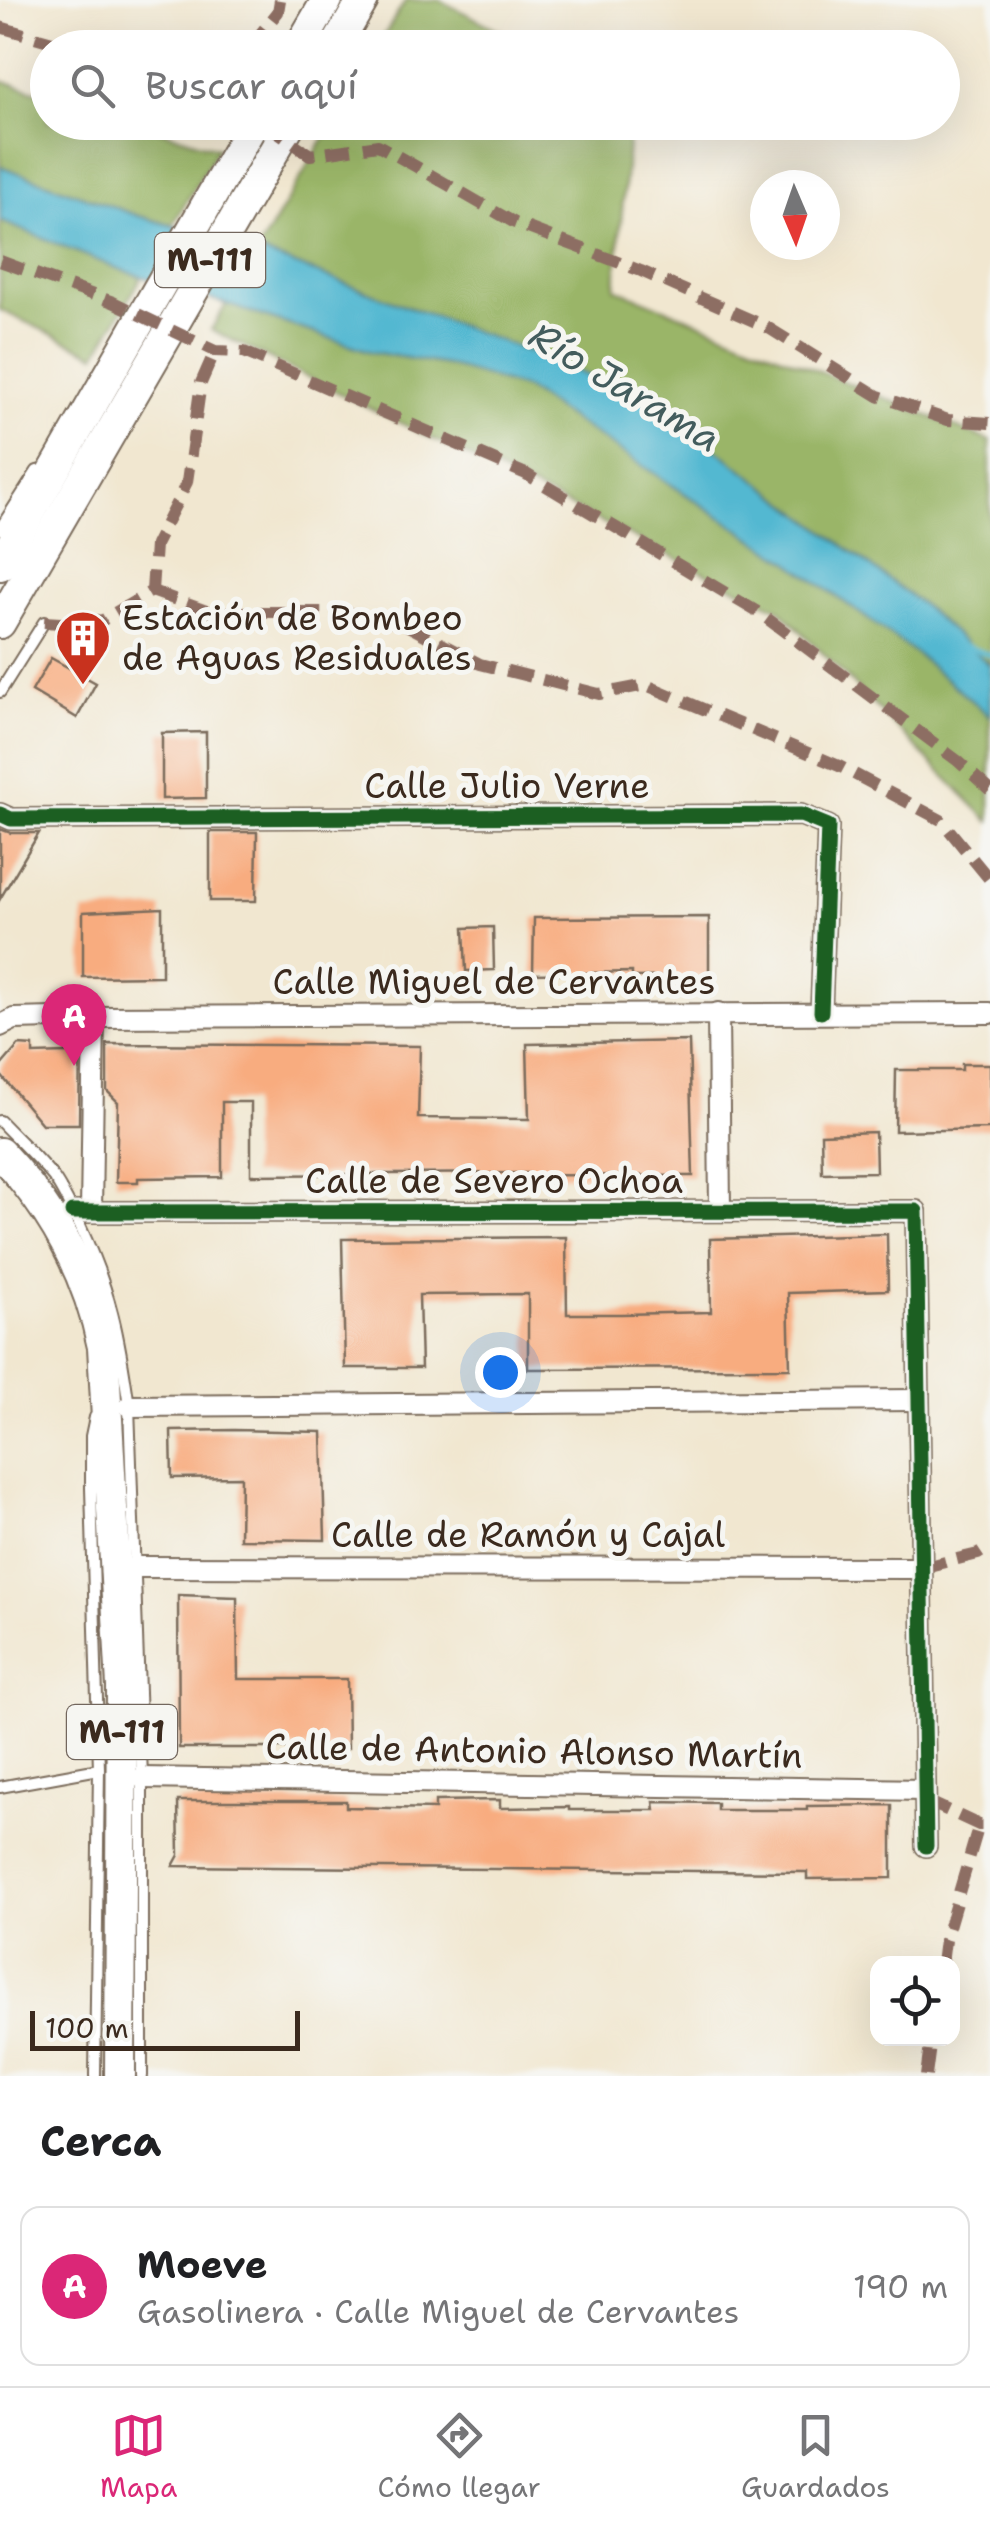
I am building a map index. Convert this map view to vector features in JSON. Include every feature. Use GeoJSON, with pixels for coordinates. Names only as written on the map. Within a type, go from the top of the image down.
{"type":"FeatureCollection","features":[{"type":"Feature","properties":{"kind":"main road"},"geometry":{"type":"LineString","coordinates":[[310,30],[327,0]]}},
{"type":"Feature","properties":{"kind":"main road"},"geometry":{"type":"LineString","coordinates":[[346,30],[363,0]]}},
{"type":"Feature","properties":{"kind":"main road","name":"M-111"},"geometry":{"type":"LineString","coordinates":[[0,565],[244,140]]}},
{"type":"Feature","properties":{"kind":"main road","name":"M-111"},"geometry":{"type":"LineString","coordinates":[[0,623],[280,140]]}},
{"type":"Feature","properties":{"kind":"main road","name":"M-111"},"geometry":{"type":"LineString","coordinates":[[0,1153],[32,1190],[77,1262],[95,1308],[118,1397],[122,1687],[120,2076]]}},
{"type":"Feature","properties":{"kind":"street","name":"Calle Julio Verne"},"geometry":{"type":"LineString","coordinates":[[0,814],[11,818],[801,814],[828,826],[820,1012]]}},
{"type":"Feature","properties":{"kind":"street","name":"Calle Miguel de Cervantes"},"geometry":{"type":"LineString","coordinates":[[0,1026],[14,1019],[94,1017],[990,1013]]}},
{"type":"Feature","properties":{"kind":"street"},"geometry":{"type":"LineString","coordinates":[[718,1014],[720,1210]]}},
{"type":"Feature","properties":{"kind":"street"},"geometry":{"type":"LineString","coordinates":[[82,1211],[94,1017]]}},
{"type":"Feature","properties":{"kind":"street","name":"Calle de Severo Ochoa"},"geometry":{"type":"LineString","coordinates":[[82,1211],[916,1210],[918,1400]]}},
{"type":"Feature","properties":{"kind":"street"},"geometry":{"type":"LineString","coordinates":[[118,1397],[918,1400],[926,1846]]}},
{"type":"Feature","properties":{"kind":"street","name":"Calle de Ramón y Cajal"},"geometry":{"type":"LineString","coordinates":[[136,1567],[922,1568]]}},
{"type":"Feature","properties":{"kind":"street","name":"Calle de Antonio Alonso Martín"},"geometry":{"type":"LineString","coordinates":[[142,1778],[925,1790]]}},
{"type":"Feature","properties":{"kind":"lane"},"geometry":{"type":"LineString","coordinates":[[0,529],[37,471],[56,466]]}},
{"type":"Feature","properties":{"kind":"lane"},"geometry":{"type":"LineString","coordinates":[[0,692],[44,622]]}},
{"type":"Feature","properties":{"kind":"lane"},"geometry":{"type":"LineString","coordinates":[[0,1121],[82,1211],[115,1316],[118,1397],[136,1567],[142,1778],[142,2076]]}},
{"type":"Feature","properties":{"kind":"lane"},"geometry":{"type":"LineString","coordinates":[[95,2076],[99,1769],[91,1436],[98,1406],[118,1397]]}},
{"type":"Feature","properties":{"kind":"lane"},"geometry":{"type":"LineString","coordinates":[[0,1787],[99,1769]]}},
{"type":"Feature","properties":{"kind":"green space"},"geometry":{"type":"Polygon","coordinates":[[[406,0],[439,0],[498,30],[387,30],[406,0]]]}},
{"type":"Feature","properties":{"kind":"green space"},"geometry":{"type":"Polygon","coordinates":[[[0,80],[30,90],[30,140],[192,140],[218,148],[96,355],[0,310],[0,80]]]}},
{"type":"Feature","properties":{"kind":"green space"},"geometry":{"type":"Polygon","coordinates":[[[323,140],[628,140],[615,288],[990,441],[990,822],[779,609],[211,330],[323,140]]]}},
{"type":"Feature","properties":{"kind":"water"},"geometry":{"type":"Polygon","coordinates":[[[0,166],[139,216],[247,247],[541,356],[659,406],[921,604],[990,665],[990,716],[915,653],[789,562],[524,388],[447,365],[372,352],[119,269],[0,221],[0,166]]]}},
{"type":"Feature","properties":{"kind":"building","name":"Estación de Bombeo de Aguas Residuales"},"geometry":{"type":"Polygon","coordinates":[[[51,658],[96,683],[77,718],[32,691],[51,658]]]}},
{"type":"Feature","properties":{"kind":"building"},"geometry":{"type":"Polygon","coordinates":[[[206,732],[206,798],[162,799],[162,733],[206,732]]]}},
{"type":"Feature","properties":{"kind":"building"},"geometry":{"type":"Polygon","coordinates":[[[0,829],[39,833],[0,899],[0,829]]]}},
{"type":"Feature","properties":{"kind":"building"},"geometry":{"type":"Polygon","coordinates":[[[210,832],[257,832],[256,901],[210,901],[210,832]]]}},
{"type":"Feature","properties":{"kind":"building"},"geometry":{"type":"Polygon","coordinates":[[[162,908],[162,976],[83,977],[83,912],[162,908]]]}},
{"type":"Feature","properties":{"kind":"building"},"geometry":{"type":"Polygon","coordinates":[[[709,917],[709,976],[632,977],[632,972],[533,974],[534,918],[709,917]]]}},
{"type":"Feature","properties":{"kind":"building"},"geometry":{"type":"Polygon","coordinates":[[[493,927],[494,970],[466,971],[464,928],[493,927]]]}},
{"type":"Feature","properties":{"kind":"building"},"geometry":{"type":"Polygon","coordinates":[[[80,1041],[79,1124],[42,1124],[0,1074],[0,1067],[19,1045],[33,1046],[33,1054],[66,1053],[66,1042],[80,1041]]]}},
{"type":"Feature","properties":{"kind":"building"},"geometry":{"type":"Polygon","coordinates":[[[689,1041],[693,1176],[251,1175],[251,1102],[222,1102],[222,1177],[116,1182],[118,1102],[107,1091],[107,1044],[420,1046],[418,1118],[529,1119],[527,1044],[689,1041]]]}},
{"type":"Feature","properties":{"kind":"building"},"geometry":{"type":"Polygon","coordinates":[[[962,1064],[990,1064],[990,1129],[895,1131],[896,1070],[962,1070],[962,1064]]]}},
{"type":"Feature","properties":{"kind":"building"},"geometry":{"type":"Polygon","coordinates":[[[875,1132],[876,1172],[822,1173],[821,1134],[875,1132]]]}},
{"type":"Feature","properties":{"kind":"building"},"geometry":{"type":"Polygon","coordinates":[[[887,1234],[888,1290],[788,1293],[790,1368],[528,1369],[528,1294],[419,1295],[421,1368],[345,1368],[342,1239],[566,1237],[567,1314],[621,1314],[711,1312],[710,1239],[887,1234]]]}},
{"type":"Feature","properties":{"kind":"building"},"geometry":{"type":"Polygon","coordinates":[[[171,1431],[322,1432],[325,1540],[240,1539],[241,1477],[172,1478],[171,1431]]]}},
{"type":"Feature","properties":{"kind":"building"},"geometry":{"type":"Polygon","coordinates":[[[178,1595],[237,1597],[238,1679],[347,1679],[348,1748],[179,1748],[178,1595]]]}},
{"type":"Feature","properties":{"kind":"building"},"geometry":{"type":"Polygon","coordinates":[[[500,1800],[500,1808],[569,1810],[655,1810],[654,1802],[717,1803],[717,1810],[892,1805],[892,1878],[807,1879],[807,1872],[173,1866],[179,1855],[178,1801],[346,1801],[346,1807],[435,1809],[435,1801],[500,1800]]]}},
{"type":"Feature","properties":{"kind":"waterway"},"geometry":{"type":"LineString","coordinates":[[965,646],[990,655]]}},
{"type":"Feature","properties":{"kind":"marked path"},"geometry":{"type":"LineString","coordinates":[[264,30],[278,12],[280,0]]}},
{"type":"Feature","properties":{"kind":"marked path"},"geometry":{"type":"LineString","coordinates":[[0,27],[30,36]]}},
{"type":"Feature","properties":{"kind":"marked path"},"geometry":{"type":"LineString","coordinates":[[289,140],[310,155],[378,145],[515,223],[641,271],[767,327],[878,396],[948,420],[990,423]]}},
{"type":"Feature","properties":{"kind":"marked path"},"geometry":{"type":"LineString","coordinates":[[0,261],[113,302],[215,351],[244,352],[526,474],[761,614],[958,761],[990,790]]}},
{"type":"Feature","properties":{"kind":"marked path"},"geometry":{"type":"LineString","coordinates":[[44,622],[75,624],[103,620],[152,591],[155,545],[187,482],[201,383],[215,351]]}},
{"type":"Feature","properties":{"kind":"marked path"},"geometry":{"type":"LineString","coordinates":[[152,591],[209,612],[344,612],[406,625],[480,664],[599,694],[646,685],[839,766],[941,820],[990,880]]}},
{"type":"Feature","properties":{"kind":"marked path"},"geometry":{"type":"LineString","coordinates":[[921,1568],[978,1554],[990,1546]]}},
{"type":"Feature","properties":{"kind":"marked path"},"geometry":{"type":"LineString","coordinates":[[925,1800],[979,1825],[990,1825]]}},
{"type":"Feature","properties":{"kind":"marked path"},"geometry":{"type":"LineString","coordinates":[[943,1956],[979,1825]]}},
{"type":"Feature","properties":{"kind":"marked path"},"geometry":{"type":"LineString","coordinates":[[926,2076],[930,2046]]}},
{"type":"Feature","properties":{"kind":"cycle path"},"geometry":{"type":"LineString","coordinates":[[0,814],[11,819],[801,815],[828,826],[821,1012]]}},
{"type":"Feature","properties":{"kind":"cycle path"},"geometry":{"type":"LineString","coordinates":[[72,1212],[916,1211],[926,1846]]}},
{"type":"Feature","properties":{"kind":"place","name":"Estación de Bombeo de Aguas Residuales"},"geometry":{"type":"Point","coordinates":[83,687]}},
{"type":"Feature","properties":{"kind":"place","name":"Moeve"},"geometry":{"type":"Point","coordinates":[74,1066]}},
{"type":"Feature","properties":{"kind":"water label","name":"Río Jarama"},"geometry":{"type":"Point","coordinates":[625,387]}}]}
